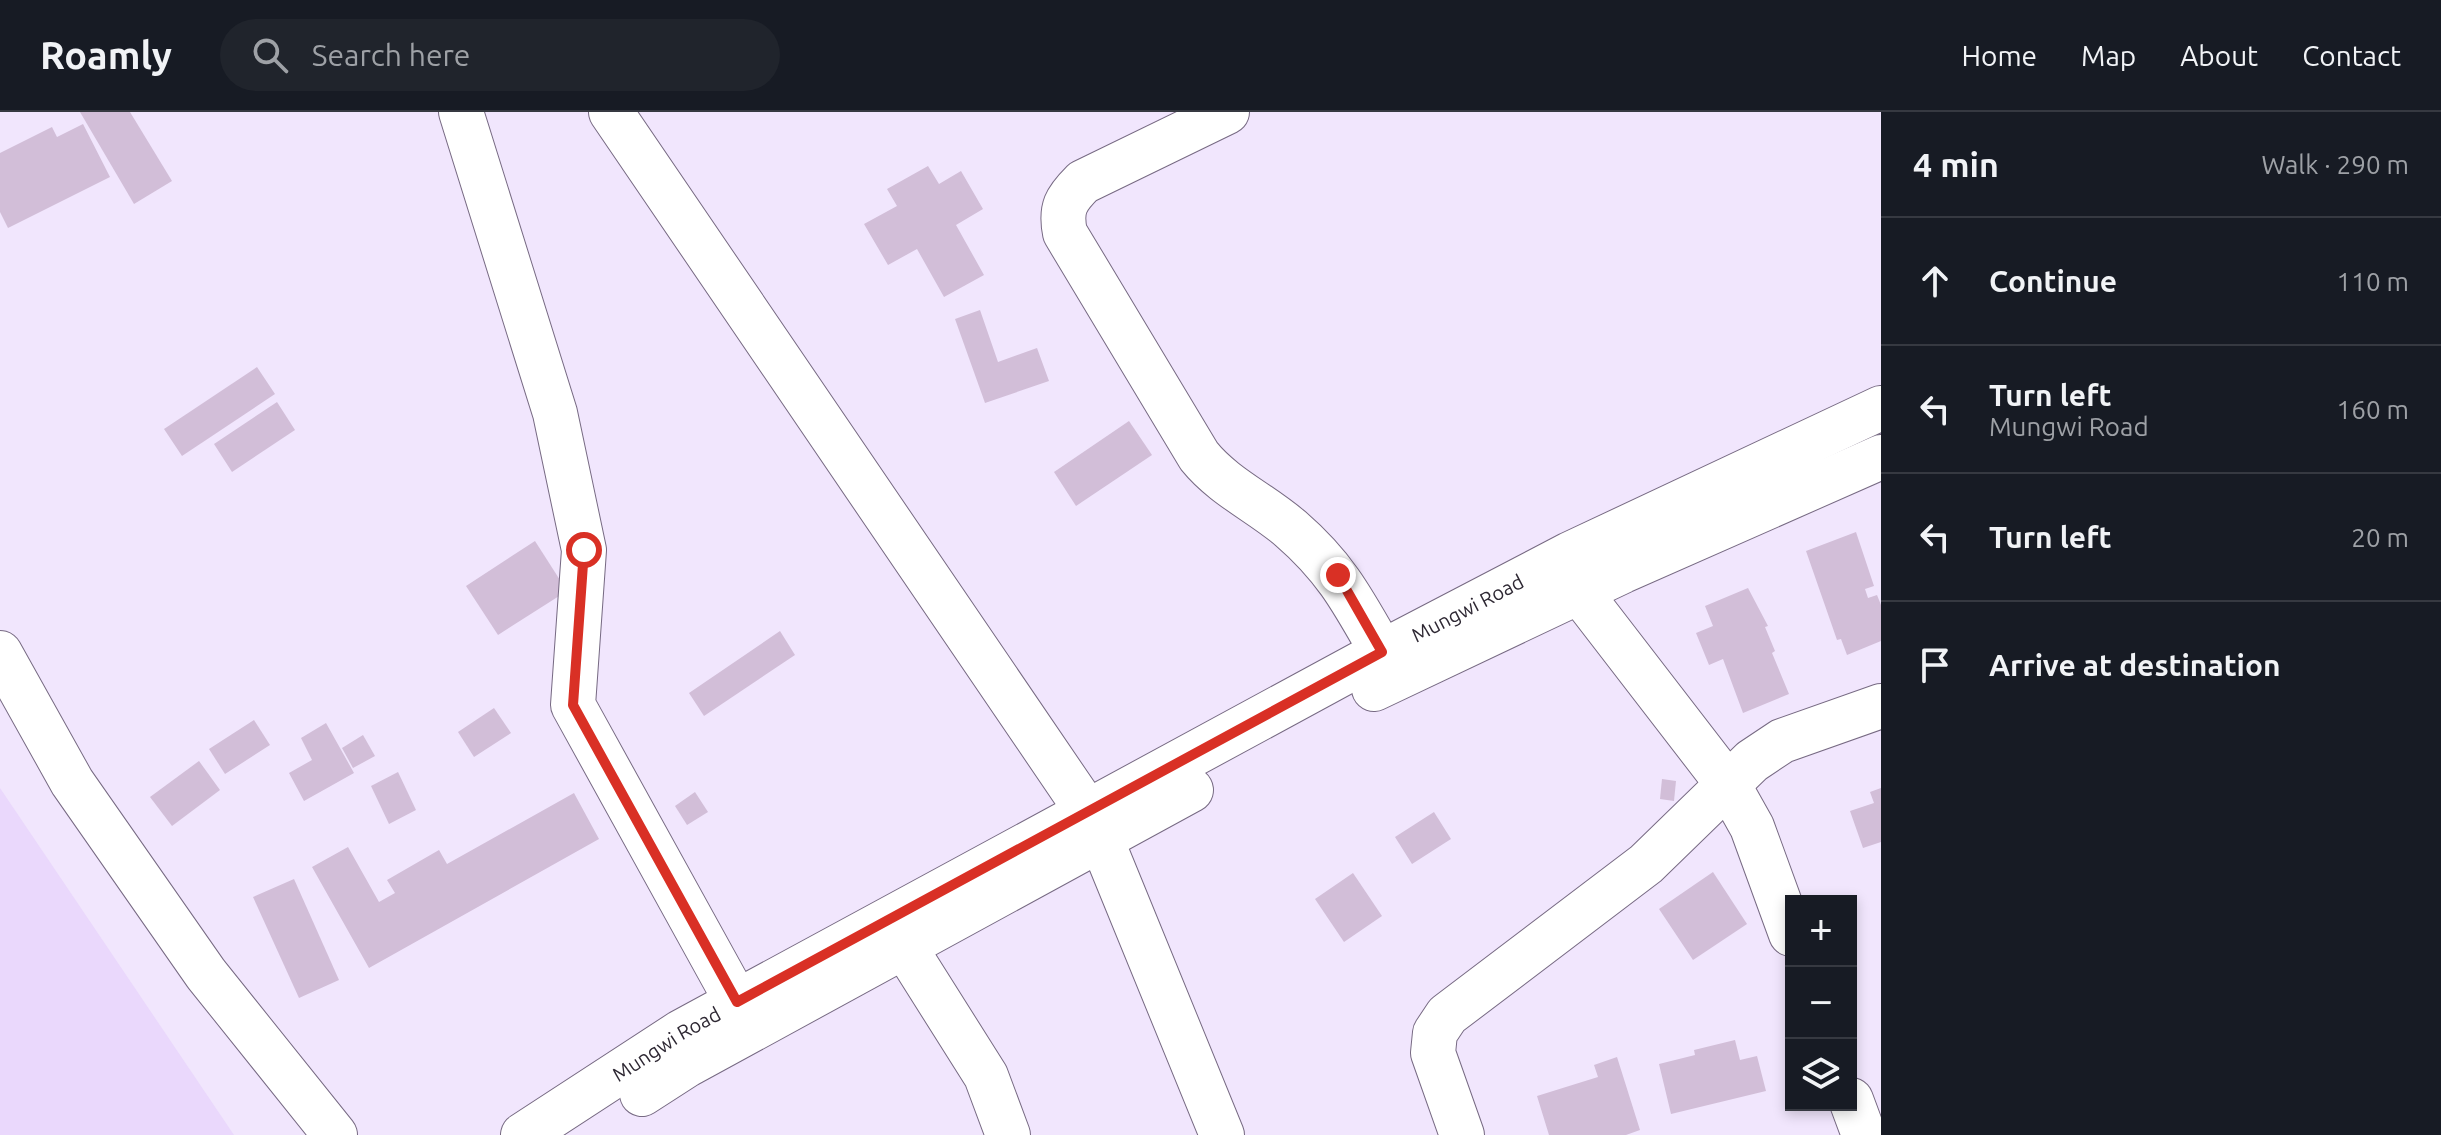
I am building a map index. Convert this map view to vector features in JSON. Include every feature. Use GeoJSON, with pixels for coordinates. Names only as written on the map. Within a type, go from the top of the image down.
{"type":"FeatureCollection","features":[{"type":"Feature","properties":{"kind":"street"},"geometry":{"type":"LineString","coordinates":[[461,112],[555,413],[584,550],[573,705],[737,1002]]}},
{"type":"Feature","properties":{"kind":"street"},"geometry":{"type":"LineString","coordinates":[[611,112],[1094,825],[1222,1135]]}},
{"type":"Feature","properties":{"kind":"street"},"geometry":{"type":"LineString","coordinates":[[1227,112],[1083,182],[1065,200],[1062,217],[1065,233],[1199,456],[1212,472],[1289,527],[1338,575],[1382,652]]}},
{"type":"Feature","properties":{"kind":"street","name":"Mungwi Road"},"geometry":{"type":"LineString","coordinates":[[579,1135],[687,1065],[904,946],[1094,825],[1382,652],[1570,554],[1881,408]]}},
{"type":"Feature","properties":{"kind":"street","name":"Mungwi Road"},"geometry":{"type":"LineString","coordinates":[[523,1135],[681,1032],[737,1002],[1397,676],[1581,594],[1623,571],[1881,457]]}},
{"type":"Feature","properties":{"kind":"street"},"geometry":{"type":"LineString","coordinates":[[1581,594],[1729,786],[1752,827],[1785,918]]}},
{"type":"Feature","properties":{"kind":"street"},"geometry":{"type":"LineString","coordinates":[[0,653],[72,782],[206,974],[335,1135]]}},
{"type":"Feature","properties":{"kind":"street"},"geometry":{"type":"LineString","coordinates":[[1462,1135],[1433,1053],[1435,1033],[1447,1015],[1646,864],[1752,761],[1782,741],[1881,706]]}},
{"type":"Feature","properties":{"kind":"street"},"geometry":{"type":"LineString","coordinates":[[904,946],[986,1076],[1008,1135]]}},
{"type":"Feature","properties":{"kind":"street"},"geometry":{"type":"LineString","coordinates":[[1855,1111],[1864,1135]]}},
{"type":"Feature","properties":{"kind":"shaded area"},"geometry":{"type":"Polygon","coordinates":[[[0,788],[234,1135],[0,1135],[0,788]]]}},
{"type":"Feature","properties":{"kind":"building"},"geometry":{"type":"Polygon","coordinates":[[[80,112],[130,112],[172,181],[134,204],[80,112]]]}},
{"type":"Feature","properties":{"kind":"building"},"geometry":{"type":"Polygon","coordinates":[[[83,124],[110,177],[8,228],[0,212],[0,153],[52,127],[57,137],[83,124]]]}},
{"type":"Feature","properties":{"kind":"building"},"geometry":{"type":"Polygon","coordinates":[[[928,166],[939,184],[961,171],[983,209],[956,225],[984,275],[944,297],[917,249],[888,265],[864,224],[897,206],[887,189],[928,166]]]}},
{"type":"Feature","properties":{"kind":"building"},"geometry":{"type":"Polygon","coordinates":[[[980,310],[998,362],[1037,348],[1049,381],[985,403],[955,319],[980,310]]]}},
{"type":"Feature","properties":{"kind":"building"},"geometry":{"type":"Polygon","coordinates":[[[257,367],[275,394],[182,456],[164,429],[257,367]]]}},
{"type":"Feature","properties":{"kind":"building"},"geometry":{"type":"Polygon","coordinates":[[[277,402],[295,430],[232,472],[214,444],[277,402]]]}},
{"type":"Feature","properties":{"kind":"building"},"geometry":{"type":"Polygon","coordinates":[[[1129,421],[1152,455],[1076,506],[1054,472],[1129,421]]]}},
{"type":"Feature","properties":{"kind":"building"},"geometry":{"type":"Polygon","coordinates":[[[1856,532],[1874,586],[1865,589],[1868,598],[1877,595],[1881,605],[1881,641],[1847,655],[1841,639],[1837,640],[1806,551],[1856,532]]]}},
{"type":"Feature","properties":{"kind":"building"},"geometry":{"type":"Polygon","coordinates":[[[535,541],[567,591],[498,635],[466,586],[535,541]]]}},
{"type":"Feature","properties":{"kind":"building"},"geometry":{"type":"Polygon","coordinates":[[[1748,588],[1768,626],[1765,627],[1775,651],[1772,653],[1789,694],[1743,713],[1723,659],[1709,665],[1696,633],[1713,626],[1705,606],[1748,588]]]}},
{"type":"Feature","properties":{"kind":"building"},"geometry":{"type":"Polygon","coordinates":[[[780,631],[795,655],[704,716],[689,693],[780,631]]]}},
{"type":"Feature","properties":{"kind":"building"},"geometry":{"type":"Polygon","coordinates":[[[494,708],[511,733],[474,757],[458,732],[494,708]]]}},
{"type":"Feature","properties":{"kind":"building"},"geometry":{"type":"Polygon","coordinates":[[[254,720],[270,745],[225,774],[209,749],[254,720]]]}},
{"type":"Feature","properties":{"kind":"building"},"geometry":{"type":"Polygon","coordinates":[[[326,723],[354,773],[304,801],[289,773],[312,760],[301,738],[326,723]]]}},
{"type":"Feature","properties":{"kind":"building"},"geometry":{"type":"Polygon","coordinates":[[[363,735],[375,756],[353,768],[342,748],[363,735]]]}},
{"type":"Feature","properties":{"kind":"building"},"geometry":{"type":"Polygon","coordinates":[[[199,761],[220,790],[172,826],[150,797],[199,761]]]}},
{"type":"Feature","properties":{"kind":"building"},"geometry":{"type":"Polygon","coordinates":[[[398,772],[416,810],[389,824],[371,786],[398,772]]]}},
{"type":"Feature","properties":{"kind":"building"},"geometry":{"type":"Polygon","coordinates":[[[1662,779],[1676,781],[1674,801],[1660,799],[1662,779]]]}},
{"type":"Feature","properties":{"kind":"building"},"geometry":{"type":"Polygon","coordinates":[[[1881,788],[1881,842],[1863,848],[1850,811],[1874,803],[1870,792],[1881,788]]]}},
{"type":"Feature","properties":{"kind":"building"},"geometry":{"type":"Polygon","coordinates":[[[695,792],[708,812],[687,825],[675,806],[695,792]]]}},
{"type":"Feature","properties":{"kind":"building"},"geometry":{"type":"Polygon","coordinates":[[[574,793],[599,839],[369,968],[312,867],[348,847],[379,902],[395,893],[387,880],[439,850],[447,864],[574,793]]]}},
{"type":"Feature","properties":{"kind":"building"},"geometry":{"type":"Polygon","coordinates":[[[1434,812],[1451,839],[1412,864],[1395,837],[1434,812]]]}},
{"type":"Feature","properties":{"kind":"building"},"geometry":{"type":"Polygon","coordinates":[[[1713,872],[1747,924],[1693,960],[1659,909],[1713,872]]]}},
{"type":"Feature","properties":{"kind":"building"},"geometry":{"type":"Polygon","coordinates":[[[1353,873],[1382,916],[1344,942],[1315,899],[1353,873]]]}},
{"type":"Feature","properties":{"kind":"building"},"geometry":{"type":"Polygon","coordinates":[[[294,879],[339,980],[299,998],[253,897],[294,879]]]}},
{"type":"Feature","properties":{"kind":"building"},"geometry":{"type":"Polygon","coordinates":[[[1735,1040],[1740,1060],[1757,1056],[1766,1091],[1671,1114],[1659,1064],[1695,1055],[1694,1050],[1735,1040]]]}},
{"type":"Feature","properties":{"kind":"building"},"geometry":{"type":"Polygon","coordinates":[[[1617,1057],[1640,1130],[1626,1135],[1549,1135],[1537,1096],[1598,1077],[1594,1065],[1617,1057]]]}},
{"type":"Feature","properties":{"kind":"route"},"geometry":{"type":"LineString","coordinates":[[584,550],[573,705],[737,1002],[1382,652],[1338,575]]}}]}
